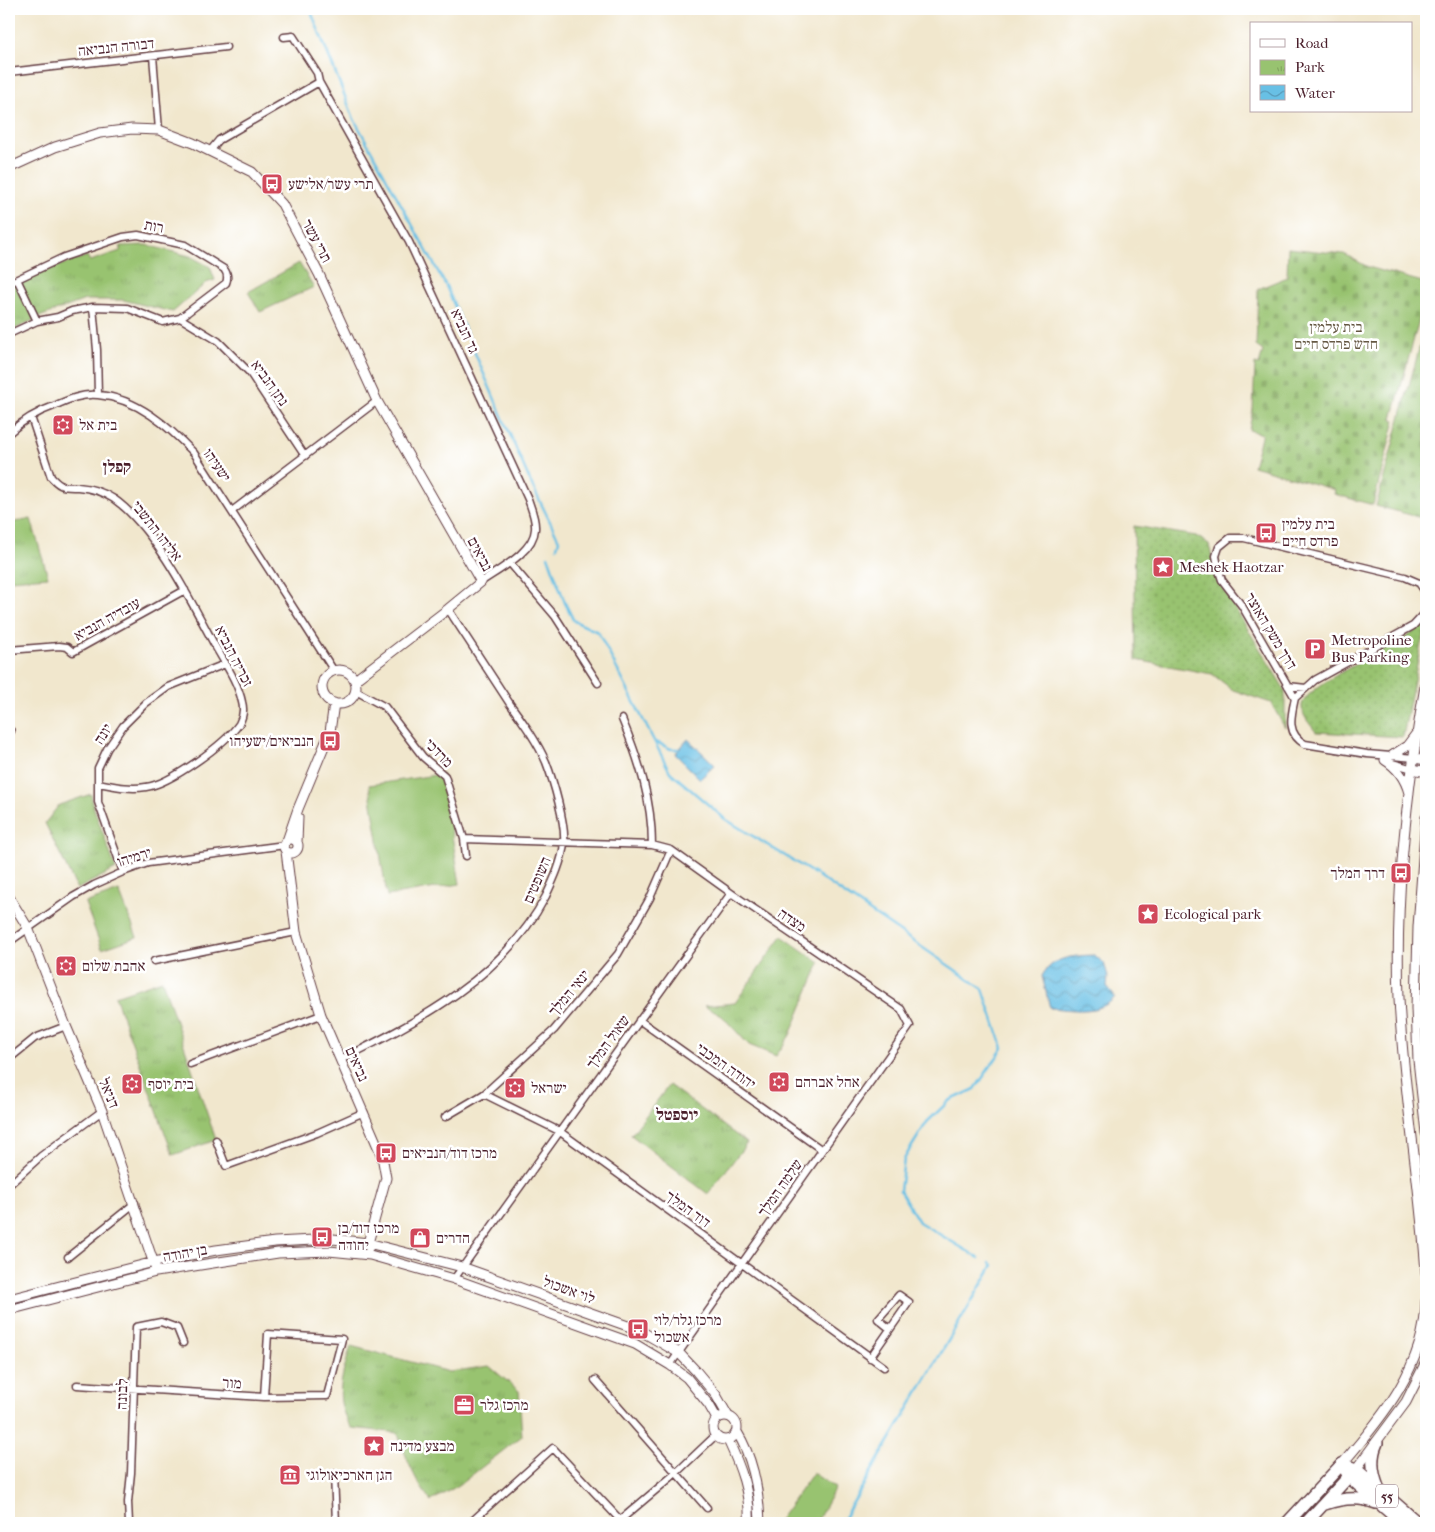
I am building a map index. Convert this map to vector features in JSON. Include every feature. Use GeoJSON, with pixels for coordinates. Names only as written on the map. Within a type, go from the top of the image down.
{"type":"FeatureCollection","features":[{"type":"Feature","properties":{"kind":"highway"},"geometry":{"type":"LineString","coordinates":[[1377,1442],[1373,1451],[1372,1468],[1379,1489]]}},
{"type":"Feature","properties":{"kind":"highway","name":"55"},"geometry":{"type":"LineString","coordinates":[[1342,1464],[1379,1504],[1402,1523]]}},
{"type":"Feature","properties":{"kind":"highway"},"geometry":{"type":"LineString","coordinates":[[1287,1523],[1342,1464]]}},
{"type":"Feature","properties":{"kind":"highway","name":"55"},"geometry":{"type":"LineString","coordinates":[[1352,1473],[1379,1489],[1418,1523]]}},
{"type":"Feature","properties":{"kind":"highway"},"geometry":{"type":"LineString","coordinates":[[1306,1523],[1352,1473]]}},
{"type":"Feature","properties":{"kind":"highway","name":"55"},"geometry":{"type":"LineString","coordinates":[[1324,1504],[1350,1498],[1369,1500],[1379,1504]]}},
{"type":"Feature","properties":{"kind":"street"},"geometry":{"type":"LineString","coordinates":[[210,151],[219,140],[318,82],[317,73],[293,36],[284,37]]}},
{"type":"Feature","properties":{"kind":"street","name":"דבורה הנביאה"},"geometry":{"type":"LineString","coordinates":[[9,72],[226,47]]}},
{"type":"Feature","properties":{"kind":"street"},"geometry":{"type":"LineString","coordinates":[[153,56],[159,130]]}},
{"type":"Feature","properties":{"kind":"street","name":"גד הנביא"},"geometry":{"type":"LineString","coordinates":[[318,82],[409,242],[528,499],[536,527],[534,538],[528,547],[510,563],[481,582]]}},
{"type":"Feature","properties":{"kind":"street","name":"תרי עשר"},"geometry":{"type":"LineString","coordinates":[[9,168],[55,148],[100,133],[132,129],[159,130],[210,151],[252,172],[282,204],[319,274],[378,401]]}},
{"type":"Feature","properties":{"kind":"street","name":"רות"},"geometry":{"type":"LineString","coordinates":[[9,283],[64,257],[122,236],[138,235],[184,245],[224,269],[227,273],[228,279],[226,284],[180,318]]}},
{"type":"Feature","properties":{"kind":"street"},"geometry":{"type":"LineString","coordinates":[[17,279],[37,321]]}},
{"type":"Feature","properties":{"kind":"street"},"geometry":{"type":"LineString","coordinates":[[92,307],[97,350],[98,395]]}},
{"type":"Feature","properties":{"kind":"street"},"geometry":{"type":"LineString","coordinates":[[9,334],[37,321],[58,317],[72,310],[92,307],[127,308],[163,322],[180,318]]}},
{"type":"Feature","properties":{"kind":"street","name":"נתן הנביא"},"geometry":{"type":"LineString","coordinates":[[180,318],[218,341],[250,373],[305,456]]}},
{"type":"Feature","properties":{"kind":"street","name":"ישעיהו"},"geometry":{"type":"LineString","coordinates":[[9,434],[39,412],[83,396],[98,395],[122,400],[144,410],[163,423],[194,453],[334,671]]}},
{"type":"Feature","properties":{"kind":"street"},"geometry":{"type":"LineString","coordinates":[[232,511],[378,401]]}},
{"type":"Feature","properties":{"kind":"street","name":"נביאים"},"geometry":{"type":"LineString","coordinates":[[354,680],[481,582],[378,401]]}},
{"type":"Feature","properties":{"kind":"street","name":"אליהו התשבי"},"geometry":{"type":"LineString","coordinates":[[31,417],[52,477],[57,483],[63,486],[99,491],[129,511],[152,539],[185,590]]}},
{"type":"Feature","properties":{"kind":"street","name":"דרך משק האוצר"},"geometry":{"type":"LineString","coordinates":[[1426,593],[1419,583],[1404,577],[1244,538],[1237,537],[1225,541],[1219,547],[1216,556],[1222,580],[1242,606],[1294,698],[1315,680],[1413,626],[1426,612]]}},
{"type":"Feature","properties":{"kind":"street"},"geometry":{"type":"LineString","coordinates":[[510,563],[555,616],[598,683]]}},
{"type":"Feature","properties":{"kind":"street","name":"עובדיה הנביא"},"geometry":{"type":"LineString","coordinates":[[9,650],[59,646],[67,647],[74,652],[185,590]]}},
{"type":"Feature","properties":{"kind":"street","name":"זכריה הנביא"},"geometry":{"type":"LineString","coordinates":[[98,783],[124,788],[148,787],[186,769],[217,746],[240,722],[243,712],[240,694],[185,590]]}},
{"type":"Feature","properties":{"kind":"street","name":"השופטים"},"geometry":{"type":"LineString","coordinates":[[340,1060],[388,1036],[433,1010],[472,982],[508,952],[537,912],[557,872],[564,841],[559,805],[546,762],[532,736],[448,609]]}},
{"type":"Feature","properties":{"kind":"street","name":"יונה"},"geometry":{"type":"LineString","coordinates":[[123,872],[98,802],[98,768],[106,749],[123,726],[146,704],[168,687],[225,664]]}},
{"type":"Feature","properties":{"kind":"street"},"geometry":{"type":"LineString","coordinates":[[334,671],[344,671],[350,674],[354,680],[356,691],[352,699],[347,702],[341,704],[334,703],[327,699],[324,694],[323,684],[329,674],[334,671]]}},
{"type":"Feature","properties":{"kind":"street"},"geometry":{"type":"LineString","coordinates":[[1426,681],[1401,868],[1398,934],[1403,1060],[1426,1273]]}},
{"type":"Feature","properties":{"kind":"street","name":"דרך משק האוצר"},"geometry":{"type":"LineString","coordinates":[[1288,686],[1306,688]]}},
{"type":"Feature","properties":{"kind":"street","name":"מרדכי"},"geometry":{"type":"LineString","coordinates":[[356,691],[385,707],[423,757],[446,776],[464,839],[466,856]]}},
{"type":"Feature","properties":{"kind":"street"},"geometry":{"type":"LineString","coordinates":[[1294,698],[1291,726],[1298,740],[1313,746],[1426,760]]}},
{"type":"Feature","properties":{"kind":"street","name":"נביאים"},"geometry":{"type":"LineString","coordinates":[[334,703],[330,732],[298,809],[286,846],[296,932],[321,1015],[382,1156],[386,1178],[368,1243],[370,1255]]}},
{"type":"Feature","properties":{"kind":"street"},"geometry":{"type":"LineString","coordinates":[[622,719],[635,751],[645,784],[652,822],[652,845]]}},
{"type":"Feature","properties":{"kind":"street"},"geometry":{"type":"LineString","coordinates":[[1393,755],[1407,746],[1419,729]]}},
{"type":"Feature","properties":{"kind":"street"},"geometry":{"type":"LineString","coordinates":[[1367,754],[1426,772]]}},
{"type":"Feature","properties":{"kind":"street"},"geometry":{"type":"LineString","coordinates":[[1384,760],[1399,771],[1405,780],[1410,794]]}},
{"type":"Feature","properties":{"kind":"street","name":"נביאים"},"geometry":{"type":"LineString","coordinates":[[291,882],[297,846],[298,809]]}},
{"type":"Feature","properties":{"kind":"street"},"geometry":{"type":"LineString","coordinates":[[1426,817],[1418,927],[1416,1008],[1418,1060],[1426,1133]]}},
{"type":"Feature","properties":{"kind":"street","name":"מצדה"},"geometry":{"type":"LineString","coordinates":[[464,839],[652,845],[671,850],[901,1008],[910,1026]]}},
{"type":"Feature","properties":{"kind":"street"},"geometry":{"type":"LineString","coordinates":[[294,840],[297,846],[291,854],[286,846],[294,840]]}},
{"type":"Feature","properties":{"kind":"street","name":"ירמיהו"},"geometry":{"type":"LineString","coordinates":[[9,942],[73,897],[94,885],[148,863],[286,846]]}},
{"type":"Feature","properties":{"kind":"street","name":"ינאי המלך"},"geometry":{"type":"LineString","coordinates":[[445,1117],[484,1094],[554,1030],[618,954],[650,898],[671,850]]}},
{"type":"Feature","properties":{"kind":"street","name":"שאול המלך"},"geometry":{"type":"LineString","coordinates":[[454,1279],[731,893]]}},
{"type":"Feature","properties":{"kind":"street"},"geometry":{"type":"LineString","coordinates":[[9,897],[28,928]]}},
{"type":"Feature","properties":{"kind":"street","name":"דניאל"},"geometry":{"type":"LineString","coordinates":[[28,928],[66,1026],[102,1111],[135,1204],[156,1272]]}},
{"type":"Feature","properties":{"kind":"street"},"geometry":{"type":"LineString","coordinates":[[154,961],[296,932]]}},
{"type":"Feature","properties":{"kind":"street"},"geometry":{"type":"LineString","coordinates":[[190,1064],[321,1015]]}},
{"type":"Feature","properties":{"kind":"street","name":"יהודה המכבי"},"geometry":{"type":"LineString","coordinates":[[639,1020],[822,1150]]}},
{"type":"Feature","properties":{"kind":"street"},"geometry":{"type":"LineString","coordinates":[[9,1059],[35,1038],[66,1026]]}},
{"type":"Feature","properties":{"kind":"street","name":"שלמה המלך"},"geometry":{"type":"LineString","coordinates":[[670,1365],[910,1026]]}},
{"type":"Feature","properties":{"kind":"street","name":"דוד המלך"},"geometry":{"type":"LineString","coordinates":[[484,1094],[559,1131],[884,1367]]}},
{"type":"Feature","properties":{"kind":"street"},"geometry":{"type":"LineString","coordinates":[[9,1184],[41,1156],[102,1111]]}},
{"type":"Feature","properties":{"kind":"street"},"geometry":{"type":"LineString","coordinates":[[216,1140],[226,1166],[317,1133],[364,1112]]}},
{"type":"Feature","properties":{"kind":"street"},"geometry":{"type":"LineString","coordinates":[[68,1257],[135,1204]]}},
{"type":"Feature","properties":{"kind":"street","name":"בן יהודה"},"geometry":{"type":"LineString","coordinates":[[9,1298],[154,1262],[216,1250],[275,1242],[333,1239],[368,1243]]}},
{"type":"Feature","properties":{"kind":"street","name":"לוי אשכול"},"geometry":{"type":"LineString","coordinates":[[368,1243],[462,1267],[639,1330],[679,1353],[716,1395],[728,1416]]}},
{"type":"Feature","properties":{"kind":"street","name":"בן יהודה"},"geometry":{"type":"LineString","coordinates":[[9,1310],[156,1272],[278,1253],[329,1251],[370,1255]]}},
{"type":"Feature","properties":{"kind":"street","name":"לוי אשכול"},"geometry":{"type":"LineString","coordinates":[[370,1255],[454,1279],[635,1344],[688,1378],[709,1405],[717,1420]]}},
{"type":"Feature","properties":{"kind":"street"},"geometry":{"type":"LineString","coordinates":[[870,1358],[889,1328],[909,1302],[899,1295],[878,1320],[889,1328]]}},
{"type":"Feature","properties":{"kind":"street"},"geometry":{"type":"LineString","coordinates":[[1342,1464],[1384,1413],[1410,1371],[1422,1333],[1426,1300]]}},
{"type":"Feature","properties":{"kind":"street","name":"לבונה"},"geometry":{"type":"LineString","coordinates":[[128,1522],[135,1389],[136,1327],[161,1322],[177,1328],[183,1343]]}},
{"type":"Feature","properties":{"kind":"street","name":"מור"},"geometry":{"type":"LineString","coordinates":[[77,1385],[264,1398],[327,1396],[342,1339],[268,1334],[264,1398]]}},
{"type":"Feature","properties":{"kind":"street"},"geometry":{"type":"LineString","coordinates":[[1352,1473],[1406,1402],[1426,1362]]}},
{"type":"Feature","properties":{"kind":"street"},"geometry":{"type":"LineString","coordinates":[[596,1380],[707,1508]]}},
{"type":"Feature","properties":{"kind":"street"},"geometry":{"type":"LineString","coordinates":[[737,1432],[728,1440],[721,1440],[716,1436],[713,1426],[717,1420],[724,1416],[728,1416],[736,1424],[737,1432],[747,1452],[753,1471],[760,1523]]}},
{"type":"Feature","properties":{"kind":"street"},"geometry":{"type":"LineString","coordinates":[[470,1523],[553,1448],[621,1522],[716,1436]]}},
{"type":"Feature","properties":{"kind":"street"},"geometry":{"type":"LineString","coordinates":[[728,1440],[738,1460],[748,1497],[749,1523]]}},
{"type":"Feature","properties":{"kind":"street"},"geometry":{"type":"LineString","coordinates":[[334,1474],[336,1523]]}},
{"type":"Feature","properties":{"kind":"green space"},"geometry":{"type":"Polygon","coordinates":[[[146,245],[190,256],[210,267],[215,280],[206,283],[173,312],[123,300],[85,300],[39,317],[9,332],[9,287],[32,275],[87,256],[90,261],[120,251],[121,246],[146,245]]]}},
{"type":"Feature","properties":{"kind":"green space","name":"בית עלמין חדש פרדס חיים"},"geometry":{"type":"Polygon","coordinates":[[[1288,248],[1344,254],[1368,267],[1426,283],[1426,294],[1392,419],[1395,420],[1373,505],[1334,494],[1335,490],[1253,466],[1262,434],[1249,430],[1253,409],[1255,364],[1259,365],[1263,351],[1256,346],[1258,289],[1287,277],[1288,248]]]}},
{"type":"Feature","properties":{"kind":"green space"},"geometry":{"type":"Polygon","coordinates":[[[299,263],[314,287],[260,312],[248,292],[299,263]]]}},
{"type":"Feature","properties":{"kind":"green space"},"geometry":{"type":"Polygon","coordinates":[[[1426,327],[1426,519],[1376,506],[1426,327]]]}},
{"type":"Feature","properties":{"kind":"green space"},"geometry":{"type":"Polygon","coordinates":[[[31,519],[48,577],[9,580],[9,523],[31,519]]]}},
{"type":"Feature","properties":{"kind":"green space"},"geometry":{"type":"Polygon","coordinates":[[[1134,526],[1196,536],[1209,544],[1216,577],[1285,690],[1285,728],[1271,703],[1233,690],[1212,674],[1136,660],[1134,526]]]}},
{"type":"Feature","properties":{"kind":"green space"},"geometry":{"type":"Polygon","coordinates":[[[1426,620],[1426,630],[1421,644],[1403,737],[1316,732],[1306,719],[1302,709],[1302,705],[1307,697],[1331,678],[1405,638],[1426,620]]]}},
{"type":"Feature","properties":{"kind":"green space"},"geometry":{"type":"Polygon","coordinates":[[[442,774],[460,884],[387,896],[369,785],[442,774]]]}},
{"type":"Feature","properties":{"kind":"green space"},"geometry":{"type":"Polygon","coordinates":[[[91,794],[93,806],[116,869],[77,889],[45,823],[59,805],[91,794]]]}},
{"type":"Feature","properties":{"kind":"green space"},"geometry":{"type":"Polygon","coordinates":[[[119,891],[137,937],[102,949],[85,903],[119,891]]]}},
{"type":"Feature","properties":{"kind":"green space"},"geometry":{"type":"Polygon","coordinates":[[[782,936],[820,963],[790,1035],[776,1056],[749,1045],[722,1016],[704,1006],[735,1003],[782,936]]]}},
{"type":"Feature","properties":{"kind":"green space"},"geometry":{"type":"Polygon","coordinates":[[[162,980],[216,1140],[173,1155],[115,996],[162,980]]]}},
{"type":"Feature","properties":{"kind":"green space"},"geometry":{"type":"Polygon","coordinates":[[[669,1085],[747,1143],[708,1194],[631,1135],[669,1085]]]}},
{"type":"Feature","properties":{"kind":"green space"},"geometry":{"type":"Polygon","coordinates":[[[351,1346],[449,1372],[489,1366],[519,1391],[522,1436],[459,1485],[431,1501],[411,1468],[398,1433],[352,1428],[346,1418],[342,1408],[341,1388],[351,1346]]]}},
{"type":"Feature","properties":{"kind":"green space"},"geometry":{"type":"Polygon","coordinates":[[[813,1473],[835,1488],[816,1523],[785,1523],[779,1520],[813,1473]]]}},
{"type":"Feature","properties":{"kind":"water"},"geometry":{"type":"Polygon","coordinates":[[[688,739],[715,765],[700,779],[675,754],[688,739]]]}},
{"type":"Feature","properties":{"kind":"water"},"geometry":{"type":"Polygon","coordinates":[[[1094,955],[1104,963],[1108,976],[1107,987],[1115,997],[1109,1003],[1093,1009],[1050,1008],[1042,976],[1047,969],[1052,964],[1065,958],[1094,955]]]}},
{"type":"Feature","properties":{"kind":"waterway"},"geometry":{"type":"LineString","coordinates":[[310,9],[354,119],[446,286],[530,481],[559,540],[557,547]]}},
{"type":"Feature","properties":{"kind":"waterway"},"geometry":{"type":"LineString","coordinates":[[548,556],[565,603],[574,621],[598,632],[670,772],[725,819],[818,876],[983,989],[1003,1048],[975,1089],[949,1101],[927,1122],[904,1159],[900,1191],[919,1222],[979,1258]]}},
{"type":"Feature","properties":{"kind":"waterway"},"geometry":{"type":"LineString","coordinates":[[656,742],[671,749],[678,749]]}},
{"type":"Feature","properties":{"kind":"waterway"},"geometry":{"type":"LineString","coordinates":[[841,1523],[993,1265],[990,1263]]}},
{"type":"Feature","properties":{"kind":"place","name":"תרי עשר/אלישע"},"geometry":{"type":"Point","coordinates":[272,184]}},
{"type":"Feature","properties":{"kind":"place","name":"בית אל"},"geometry":{"type":"Point","coordinates":[63,425]}},
{"type":"Feature","properties":{"kind":"place","name":"בית עלמין פרדס חיים"},"geometry":{"type":"Point","coordinates":[1266,533]}},
{"type":"Feature","properties":{"kind":"place","name":"Meshek Haotzar"},"geometry":{"type":"Point","coordinates":[1163,567]}},
{"type":"Feature","properties":{"kind":"place","name":"Metropoline Bus Parking"},"geometry":{"type":"Point","coordinates":[1315,649]}},
{"type":"Feature","properties":{"kind":"place","name":"הנביאים/ישעיהו"},"geometry":{"type":"Point","coordinates":[330,741]}},
{"type":"Feature","properties":{"kind":"place","name":"דרך המלך"},"geometry":{"type":"Point","coordinates":[1401,873]}},
{"type":"Feature","properties":{"kind":"place","name":"Ecological park"},"geometry":{"type":"Point","coordinates":[1148,914]}},
{"type":"Feature","properties":{"kind":"place","name":"אהבת שלום"},"geometry":{"type":"Point","coordinates":[66,966]}},
{"type":"Feature","properties":{"kind":"place","name":"אהל אברהם"},"geometry":{"type":"Point","coordinates":[779,1082]}},
{"type":"Feature","properties":{"kind":"place","name":"בית יוסף"},"geometry":{"type":"Point","coordinates":[132,1084]}},
{"type":"Feature","properties":{"kind":"place","name":"ישראל"},"geometry":{"type":"Point","coordinates":[515,1088]}},
{"type":"Feature","properties":{"kind":"place","name":"מרכז דוד/הנביאים"},"geometry":{"type":"Point","coordinates":[386,1153]}},
{"type":"Feature","properties":{"kind":"place","name":"מרכז דוד/בן יהודה"},"geometry":{"type":"Point","coordinates":[322,1237]}},
{"type":"Feature","properties":{"kind":"place","name":"הדרים"},"geometry":{"type":"Point","coordinates":[420,1238]}},
{"type":"Feature","properties":{"kind":"place","name":"מרכז גלר/לוי אשכול"},"geometry":{"type":"Point","coordinates":[638,1329]}},
{"type":"Feature","properties":{"kind":"place","name":"מרכז גלר"},"geometry":{"type":"Point","coordinates":[464,1405]}},
{"type":"Feature","properties":{"kind":"place","name":"מבצע מדינה"},"geometry":{"type":"Point","coordinates":[374,1446]}},
{"type":"Feature","properties":{"kind":"place","name":"הגן הארכיאולוגי"},"geometry":{"type":"Point","coordinates":[290,1475]}},
{"type":"Feature","properties":{"kind":"district","name":"קפלן"},"geometry":{"type":"Point","coordinates":[117,466]}},
{"type":"Feature","properties":{"kind":"district","name":"יוספטל"},"geometry":{"type":"Point","coordinates":[677,1114]}}]}
